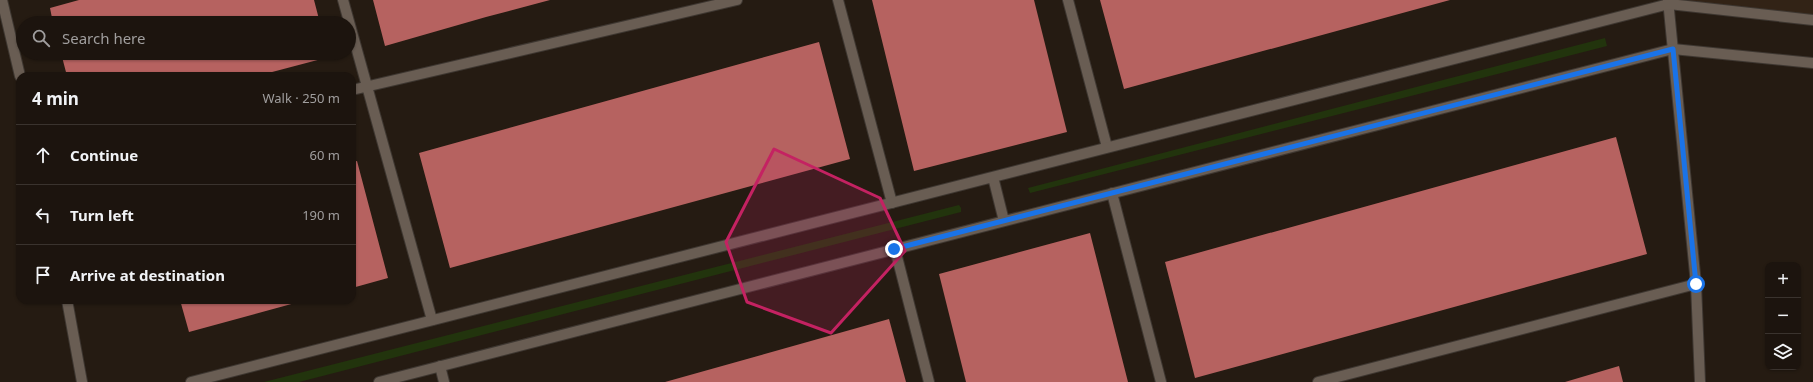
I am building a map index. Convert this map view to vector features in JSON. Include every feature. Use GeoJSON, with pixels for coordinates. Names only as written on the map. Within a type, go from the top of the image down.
{"type":"FeatureCollection","features":[{"type":"Feature","properties":{"kind":"street"},"geometry":{"type":"LineString","coordinates":[[2,0],[16,59]]}},
{"type":"Feature","properties":{"kind":"street"},"geometry":{"type":"LineString","coordinates":[[343,0],[348,16]]}},
{"type":"Feature","properties":{"kind":"street"},"geometry":{"type":"LineString","coordinates":[[356,89],[737,0]]}},
{"type":"Feature","properties":{"kind":"street"},"geometry":{"type":"LineString","coordinates":[[838,0],[892,203]]}},
{"type":"Feature","properties":{"kind":"street"},"geometry":{"type":"LineString","coordinates":[[1068,0],[1107,147]]}},
{"type":"Feature","properties":{"kind":"street"},"geometry":{"type":"LineString","coordinates":[[1668,2],[1696,284],[1700,382]]}},
{"type":"Feature","properties":{"kind":"street"},"geometry":{"type":"LineString","coordinates":[[192,382],[994,177],[1668,2],[1813,20]]}},
{"type":"Feature","properties":{"kind":"street"},"geometry":{"type":"LineString","coordinates":[[356,45],[432,320]]}},
{"type":"Feature","properties":{"kind":"street"},"geometry":{"type":"LineString","coordinates":[[379,382],[1673,49],[1813,63]]}},
{"type":"Feature","properties":{"kind":"street"},"geometry":{"type":"LineString","coordinates":[[16,60],[19,72]]}},
{"type":"Feature","properties":{"kind":"street"},"geometry":{"type":"LineString","coordinates":[[994,177],[1004,221]]}},
{"type":"Feature","properties":{"kind":"street"},"geometry":{"type":"LineString","coordinates":[[1112,193],[1161,382]]}},
{"type":"Feature","properties":{"kind":"street"},"geometry":{"type":"LineString","coordinates":[[894,249],[929,382]]}},
{"type":"Feature","properties":{"kind":"street"},"geometry":{"type":"LineString","coordinates":[[1318,382],[1696,284]]}},
{"type":"Feature","properties":{"kind":"street"},"geometry":{"type":"LineString","coordinates":[[68,304],[82,382]]}},
{"type":"Feature","properties":{"kind":"street"},"geometry":{"type":"LineString","coordinates":[[440,366],[444,382]]}},
{"type":"Feature","properties":{"kind":"highlighted area"},"geometry":{"type":"Polygon","coordinates":[[[774,149],[880,198],[905,251],[831,333],[747,302],[726,242],[774,149]]]}},
{"type":"Feature","properties":{"kind":"shaded area"},"geometry":{"type":"Polygon","coordinates":[[[1689,0],[1813,0],[1813,21],[1690,9],[1689,0]]]}},
{"type":"Feature","properties":{"kind":"green space"},"geometry":{"type":"Polygon","coordinates":[[[1605,38],[1607,46],[1030,193],[1028,188],[1605,38]]]}},
{"type":"Feature","properties":{"kind":"green space"},"geometry":{"type":"Polygon","coordinates":[[[959,205],[961,212],[299,382],[264,382],[959,205]]]}},
{"type":"Feature","properties":{"kind":"building"},"geometry":{"type":"Polygon","coordinates":[[[79,0],[314,0],[318,16],[52,16],[50,8],[79,0]]]}},
{"type":"Feature","properties":{"kind":"building"},"geometry":{"type":"Polygon","coordinates":[[[373,0],[550,0],[385,46],[373,0]]]}},
{"type":"Feature","properties":{"kind":"building"},"geometry":{"type":"Polygon","coordinates":[[[872,0],[1034,0],[1067,132],[914,171],[872,0]]]}},
{"type":"Feature","properties":{"kind":"building"},"geometry":{"type":"Polygon","coordinates":[[[1100,0],[1450,0],[1124,89],[1100,0]]]}},
{"type":"Feature","properties":{"kind":"building"},"geometry":{"type":"Polygon","coordinates":[[[819,42],[850,159],[450,268],[419,153],[819,42]]]}},
{"type":"Feature","properties":{"kind":"building"},"geometry":{"type":"Polygon","coordinates":[[[63,60],[318,60],[272,72],[66,72],[63,60]]]}},
{"type":"Feature","properties":{"kind":"building"},"geometry":{"type":"Polygon","coordinates":[[[1616,137],[1647,254],[1195,378],[1165,262],[1616,137]]]}},
{"type":"Feature","properties":{"kind":"building"},"geometry":{"type":"Polygon","coordinates":[[[356,161],[388,278],[356,287],[356,161]]]}},
{"type":"Feature","properties":{"kind":"building"},"geometry":{"type":"Polygon","coordinates":[[[1090,233],[1128,382],[966,382],[939,274],[1090,233]]]}},
{"type":"Feature","properties":{"kind":"building"},"geometry":{"type":"Polygon","coordinates":[[[181,304],[291,304],[189,332],[181,304]]]}},
{"type":"Feature","properties":{"kind":"building"},"geometry":{"type":"Polygon","coordinates":[[[889,319],[906,382],[665,382],[889,319]]]}},
{"type":"Feature","properties":{"kind":"building"},"geometry":{"type":"Polygon","coordinates":[[[1619,366],[1623,382],[1565,382],[1619,366]]]}},
{"type":"Feature","properties":{"kind":"route"},"geometry":{"type":"LineString","coordinates":[[894,249],[1673,49],[1696,284]]}}]}
